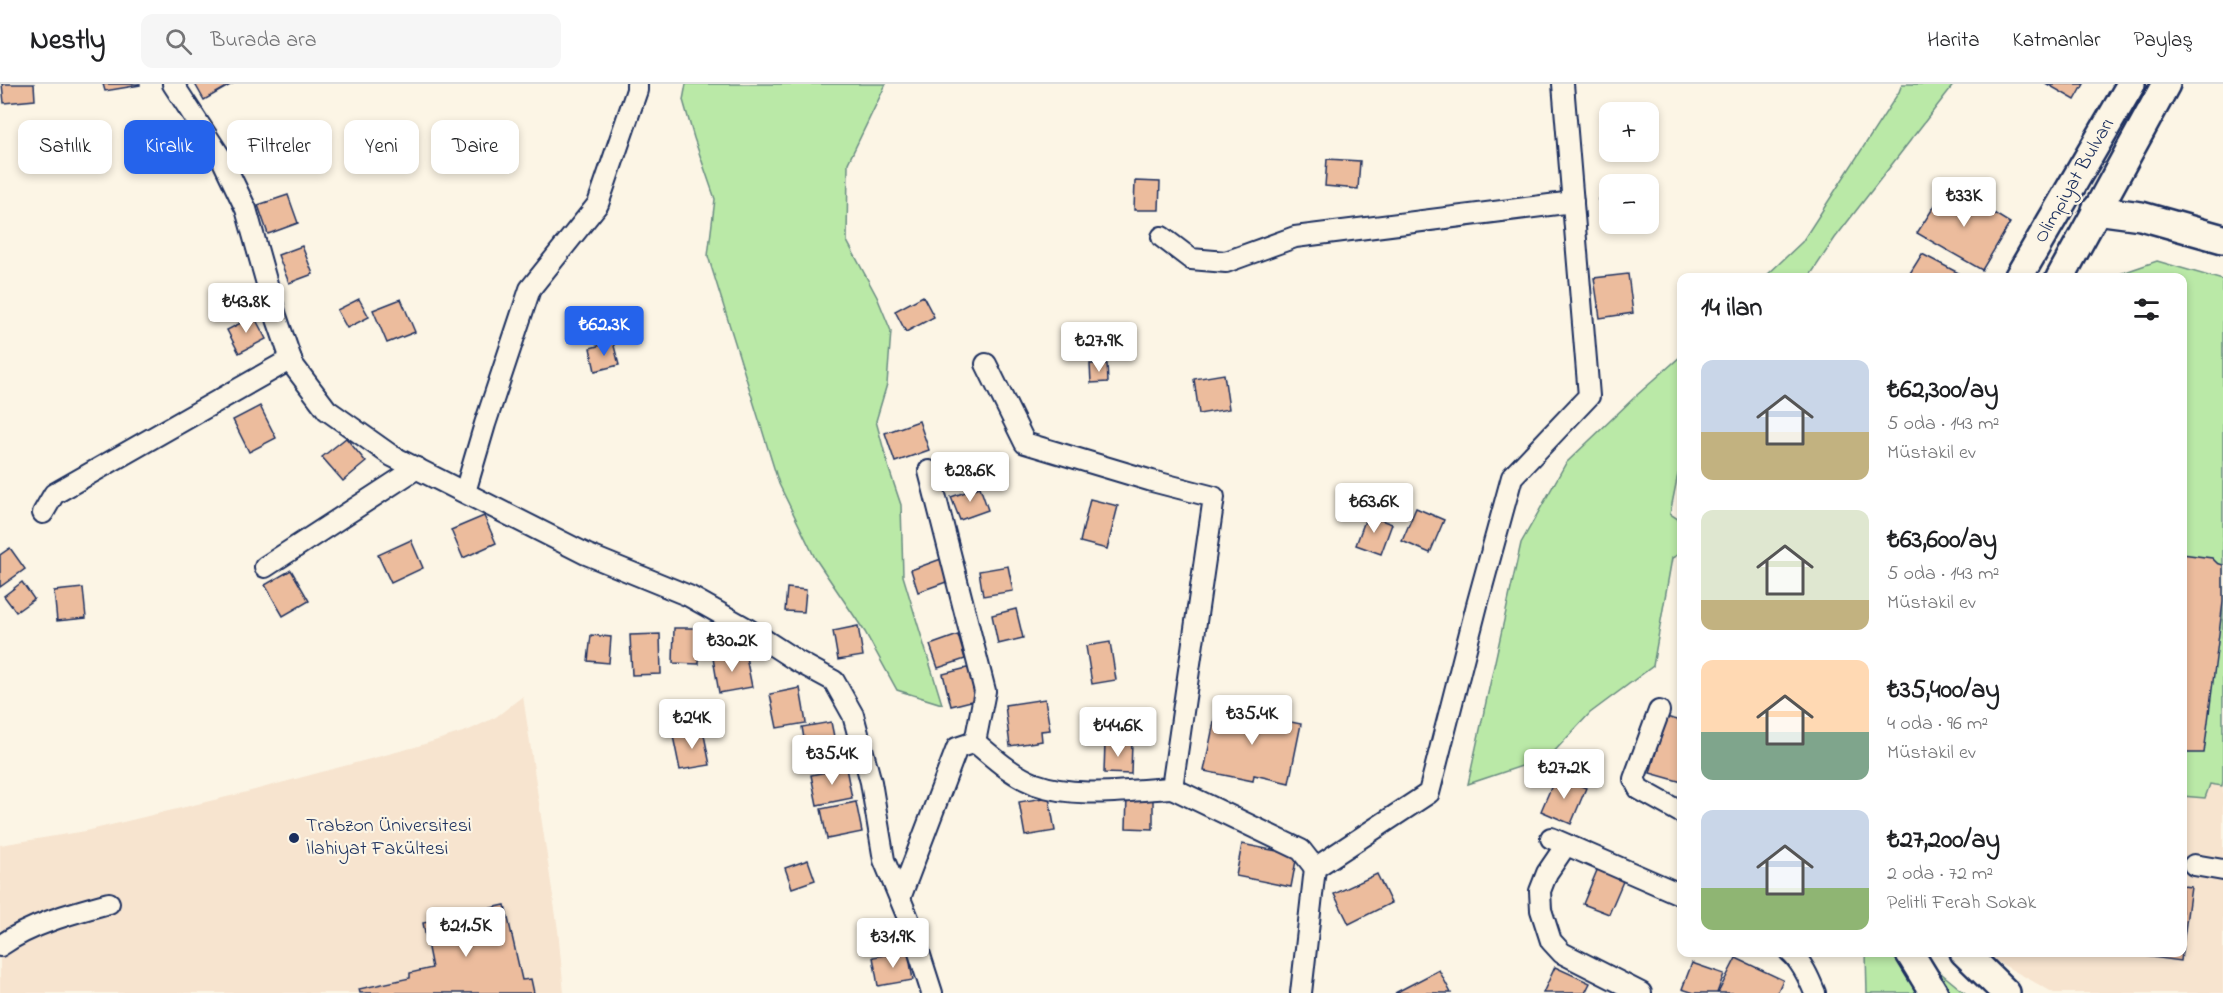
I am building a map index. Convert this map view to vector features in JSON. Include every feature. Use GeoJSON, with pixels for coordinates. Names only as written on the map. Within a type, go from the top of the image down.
{"type":"FeatureCollection","features":[{"type":"Feature","properties":{"kind":"main road","name":"Olimpiyat Bulvarı"},"geometry":{"type":"LineString","coordinates":[[2021,273],[2131,84]]}},
{"type":"Feature","properties":{"kind":"main road","name":"Olimpiyat Bulvarı"},"geometry":{"type":"LineString","coordinates":[[2063,273],[2166,84]]}},
{"type":"Feature","properties":{"kind":"main road"},"geometry":{"type":"LineString","coordinates":[[2096,210],[2141,216],[2223,239]]}},
{"type":"Feature","properties":{"kind":"main road"},"geometry":{"type":"LineString","coordinates":[[1912,957],[1934,993]]}},
{"type":"Feature","properties":{"kind":"main road"},"geometry":{"type":"LineString","coordinates":[[1969,957],[2006,993]]}},
{"type":"Feature","properties":{"kind":"street"},"geometry":{"type":"LineString","coordinates":[[173,84],[223,161],[246,209],[276,316],[293,365],[327,410],[392,456],[586,554],[689,596],[834,681],[853,714],[871,782],[884,860],[900,898],[932,993]]}},
{"type":"Feature","properties":{"kind":"street"},"geometry":{"type":"LineString","coordinates":[[465,492],[530,289],[598,204],[637,90],[637,84]]}},
{"type":"Feature","properties":{"kind":"street"},"geometry":{"type":"LineString","coordinates":[[1315,868],[1429,794],[1512,477],[1589,396],[1563,84]]}},
{"type":"Feature","properties":{"kind":"street"},"geometry":{"type":"LineString","coordinates":[[1162,237],[1191,260],[1226,262],[1295,237],[1573,202]]}},
{"type":"Feature","properties":{"kind":"street"},"geometry":{"type":"LineString","coordinates":[[43,513],[54,494],[291,359]]}},
{"type":"Feature","properties":{"kind":"street"},"geometry":{"type":"LineString","coordinates":[[986,364],[1024,443],[1214,497],[1172,788]]}},
{"type":"Feature","properties":{"kind":"street"},"geometry":{"type":"LineString","coordinates":[[265,567],[417,468]]}},
{"type":"Feature","properties":{"kind":"street"},"geometry":{"type":"LineString","coordinates":[[929,471],[985,691],[975,742]]}},
{"type":"Feature","properties":{"kind":"street"},"geometry":{"type":"LineString","coordinates":[[1659,711],[1634,779],[1639,789],[1677,810]]}},
{"type":"Feature","properties":{"kind":"street"},"geometry":{"type":"LineString","coordinates":[[900,898],[957,748],[975,742]]}},
{"type":"Feature","properties":{"kind":"street"},"geometry":{"type":"LineString","coordinates":[[975,742],[1006,768],[1035,784],[1068,792],[1172,788],[1301,850],[1315,868],[1301,993]]}},
{"type":"Feature","properties":{"kind":"street"},"geometry":{"type":"LineString","coordinates":[[1641,993],[1562,953],[1551,941],[1541,910],[1540,891],[1559,841],[1677,893]]}},
{"type":"Feature","properties":{"kind":"street"},"geometry":{"type":"LineString","coordinates":[[2194,865],[2223,870]]}},
{"type":"Feature","properties":{"kind":"street"},"geometry":{"type":"LineString","coordinates":[[0,946],[27,931],[77,912],[109,903]]}},
{"type":"Feature","properties":{"kind":"street"},"geometry":{"type":"LineString","coordinates":[[1796,957],[1815,993]]}},
{"type":"Feature","properties":{"kind":"shaded area","name":"Trabzon Üniversitesi İlahiyat Fakültesi"},"geometry":{"type":"Polygon","coordinates":[[[523,696],[558,930],[564,993],[0,993],[0,845],[86,831],[243,793],[415,747],[469,730],[496,717],[523,696]]]}},
{"type":"Feature","properties":{"kind":"shaded area"},"geometry":{"type":"Polygon","coordinates":[[[2223,781],[2223,993],[2054,993],[1991,957],[2187,957],[2187,796],[2205,798],[2210,784],[2222,786],[2223,781]]]}},
{"type":"Feature","properties":{"kind":"green space"},"geometry":{"type":"Polygon","coordinates":[[[686,84],[886,84],[848,163],[847,241],[877,297],[891,331],[887,384],[876,421],[901,505],[903,576],[942,704],[897,690],[865,632],[815,558],[779,484],[708,256],[715,199],[683,100],[686,84]]]}},
{"type":"Feature","properties":{"kind":"green space"},"geometry":{"type":"Polygon","coordinates":[[[1902,84],[1954,84],[1835,238],[1812,273],[1769,273],[1802,242],[1902,84]]]}},
{"type":"Feature","properties":{"kind":"green space"},"geometry":{"type":"Polygon","coordinates":[[[2157,261],[2223,280],[2223,781],[2222,786],[2210,784],[2205,798],[2187,796],[2187,273],[2122,273],[2157,261]]]}},
{"type":"Feature","properties":{"kind":"green space"},"geometry":{"type":"Polygon","coordinates":[[[1677,360],[1677,479],[1670,514],[1677,518],[1677,555],[1672,558],[1653,666],[1590,713],[1549,757],[1468,784],[1521,543],[1566,463],[1677,360]]]}},
{"type":"Feature","properties":{"kind":"green space"},"geometry":{"type":"Polygon","coordinates":[[[1866,957],[1928,957],[1936,969],[1965,993],[1867,993],[1866,957]]]}},
{"type":"Feature","properties":{"kind":"building"},"geometry":{"type":"Polygon","coordinates":[[[2,84],[34,84],[35,100],[4,103],[2,84]]]}},
{"type":"Feature","properties":{"kind":"building"},"geometry":{"type":"Polygon","coordinates":[[[103,84],[140,84],[140,85],[105,91],[103,84]]]}},
{"type":"Feature","properties":{"kind":"building"},"geometry":{"type":"Polygon","coordinates":[[[195,84],[232,84],[204,100],[195,84]]]}},
{"type":"Feature","properties":{"kind":"building"},"geometry":{"type":"Polygon","coordinates":[[[2047,84],[2084,84],[2075,100],[2047,84]]]}},
{"type":"Feature","properties":{"kind":"building"},"geometry":{"type":"Polygon","coordinates":[[[1327,159],[1360,161],[1358,189],[1325,186],[1327,159]]]}},
{"type":"Feature","properties":{"kind":"building"},"geometry":{"type":"Polygon","coordinates":[[[1135,181],[1160,182],[1159,210],[1134,210],[1135,181]]]}},
{"type":"Feature","properties":{"kind":"building"},"geometry":{"type":"Polygon","coordinates":[[[1948,185],[2010,223],[1982,270],[1917,233],[1948,185]]]}},
{"type":"Feature","properties":{"kind":"building"},"geometry":{"type":"Polygon","coordinates":[[[288,195],[298,223],[268,234],[258,205],[288,195]]]}},
{"type":"Feature","properties":{"kind":"building"},"geometry":{"type":"Polygon","coordinates":[[[302,246],[313,274],[289,283],[278,255],[302,246]]]}},
{"type":"Feature","properties":{"kind":"building"},"geometry":{"type":"Polygon","coordinates":[[[1922,254],[1958,273],[1910,273],[1922,254]]]}},
{"type":"Feature","properties":{"kind":"building"},"geometry":{"type":"Polygon","coordinates":[[[1628,274],[1633,313],[1600,318],[1594,278],[1628,274]]]}},
{"type":"Feature","properties":{"kind":"building"},"geometry":{"type":"Polygon","coordinates":[[[923,296],[934,317],[906,332],[895,311],[923,296]]]}},
{"type":"Feature","properties":{"kind":"building"},"geometry":{"type":"Polygon","coordinates":[[[359,299],[369,317],[347,328],[337,310],[359,299]]]}},
{"type":"Feature","properties":{"kind":"building"},"geometry":{"type":"Polygon","coordinates":[[[401,299],[415,332],[387,343],[373,310],[401,299]]]}},
{"type":"Feature","properties":{"kind":"building"},"geometry":{"type":"Polygon","coordinates":[[[254,316],[266,339],[239,353],[227,330],[254,316]]]}},
{"type":"Feature","properties":{"kind":"building"},"geometry":{"type":"Polygon","coordinates":[[[613,342],[619,365],[595,371],[590,348],[613,342]]]}},
{"type":"Feature","properties":{"kind":"building"},"geometry":{"type":"Polygon","coordinates":[[[1090,364],[1107,364],[1108,382],[1091,383],[1090,364]]]}},
{"type":"Feature","properties":{"kind":"building"},"geometry":{"type":"Polygon","coordinates":[[[1224,374],[1229,409],[1199,414],[1194,379],[1224,374]]]}},
{"type":"Feature","properties":{"kind":"building"},"geometry":{"type":"Polygon","coordinates":[[[260,406],[276,438],[249,452],[233,420],[260,406]]]}},
{"type":"Feature","properties":{"kind":"building"},"geometry":{"type":"Polygon","coordinates":[[[919,421],[929,450],[895,462],[885,433],[919,421]]]}},
{"type":"Feature","properties":{"kind":"building"},"geometry":{"type":"Polygon","coordinates":[[[346,438],[366,462],[343,481],[322,457],[346,438]]]}},
{"type":"Feature","properties":{"kind":"building"},"geometry":{"type":"Polygon","coordinates":[[[980,487],[988,510],[960,520],[951,497],[980,487]]]}},
{"type":"Feature","properties":{"kind":"building"},"geometry":{"type":"Polygon","coordinates":[[[1090,499],[1118,506],[1107,549],[1080,542],[1090,499]]]}},
{"type":"Feature","properties":{"kind":"building"},"geometry":{"type":"Polygon","coordinates":[[[1416,508],[1444,520],[1430,553],[1402,541],[1416,508]]]}},
{"type":"Feature","properties":{"kind":"building"},"geometry":{"type":"Polygon","coordinates":[[[1367,515],[1392,524],[1381,554],[1356,545],[1367,515]]]}},
{"type":"Feature","properties":{"kind":"building"},"geometry":{"type":"Polygon","coordinates":[[[484,516],[496,543],[463,558],[451,530],[484,516]]]}},
{"type":"Feature","properties":{"kind":"building"},"geometry":{"type":"Polygon","coordinates":[[[411,540],[423,568],[391,583],[378,555],[411,540]]]}},
{"type":"Feature","properties":{"kind":"building"},"geometry":{"type":"Polygon","coordinates":[[[10,548],[25,569],[0,587],[0,555],[10,548]]]}},
{"type":"Feature","properties":{"kind":"building"},"geometry":{"type":"Polygon","coordinates":[[[2187,555],[2212,558],[2223,565],[2223,602],[2204,753],[2187,753],[2187,555]]]}},
{"type":"Feature","properties":{"kind":"building"},"geometry":{"type":"Polygon","coordinates":[[[941,559],[949,581],[918,592],[911,570],[941,559]]]}},
{"type":"Feature","properties":{"kind":"building"},"geometry":{"type":"Polygon","coordinates":[[[1008,566],[1013,591],[983,596],[979,571],[1008,566]]]}},
{"type":"Feature","properties":{"kind":"building"},"geometry":{"type":"Polygon","coordinates":[[[291,570],[309,601],[283,616],[265,585],[291,570]]]}},
{"type":"Feature","properties":{"kind":"building"},"geometry":{"type":"Polygon","coordinates":[[[22,582],[34,599],[16,612],[4,596],[22,582]]]}},
{"type":"Feature","properties":{"kind":"building"},"geometry":{"type":"Polygon","coordinates":[[[83,588],[86,618],[57,621],[54,591],[83,588]]]}},
{"type":"Feature","properties":{"kind":"building"},"geometry":{"type":"Polygon","coordinates":[[[787,588],[806,590],[804,612],[785,611],[787,588]]]}},
{"type":"Feature","properties":{"kind":"building"},"geometry":{"type":"Polygon","coordinates":[[[1016,609],[1023,638],[998,644],[992,615],[1016,609]]]}},
{"type":"Feature","properties":{"kind":"building"},"geometry":{"type":"Polygon","coordinates":[[[858,626],[863,656],[838,660],[833,631],[858,626]]]}},
{"type":"Feature","properties":{"kind":"building"},"geometry":{"type":"Polygon","coordinates":[[[674,628],[700,628],[699,664],[673,663],[674,628]]]}},
{"type":"Feature","properties":{"kind":"building"},"geometry":{"type":"Polygon","coordinates":[[[660,634],[661,674],[632,675],[630,635],[660,634]]]}},
{"type":"Feature","properties":{"kind":"building"},"geometry":{"type":"Polygon","coordinates":[[[591,635],[611,637],[609,663],[588,661],[591,635]]]}},
{"type":"Feature","properties":{"kind":"building"},"geometry":{"type":"Polygon","coordinates":[[[958,635],[965,659],[938,668],[930,645],[958,635]]]}},
{"type":"Feature","properties":{"kind":"building"},"geometry":{"type":"Polygon","coordinates":[[[1110,642],[1116,680],[1092,684],[1086,646],[1110,642]]]}},
{"type":"Feature","properties":{"kind":"building"},"geometry":{"type":"Polygon","coordinates":[[[745,652],[752,687],[719,693],[713,658],[745,652]]]}},
{"type":"Feature","properties":{"kind":"building"},"geometry":{"type":"Polygon","coordinates":[[[971,667],[979,699],[951,706],[943,674],[971,667]]]}},
{"type":"Feature","properties":{"kind":"building"},"geometry":{"type":"Polygon","coordinates":[[[800,688],[806,723],[777,728],[770,694],[800,688]]]}},
{"type":"Feature","properties":{"kind":"building"},"geometry":{"type":"Polygon","coordinates":[[[1045,699],[1050,730],[1041,731],[1042,741],[1010,746],[1005,705],[1045,699]]]}},
{"type":"Feature","properties":{"kind":"building"},"geometry":{"type":"Polygon","coordinates":[[[1217,707],[1301,724],[1289,783],[1254,775],[1253,781],[1204,771],[1217,707]]]}},
{"type":"Feature","properties":{"kind":"building"},"geometry":{"type":"Polygon","coordinates":[[[1666,717],[1677,720],[1677,781],[1650,773],[1666,717]]]}},
{"type":"Feature","properties":{"kind":"building"},"geometry":{"type":"Polygon","coordinates":[[[831,722],[838,756],[808,762],[802,727],[831,722]]]}},
{"type":"Feature","properties":{"kind":"building"},"geometry":{"type":"Polygon","coordinates":[[[703,730],[710,765],[680,770],[673,736],[703,730]]]}},
{"type":"Feature","properties":{"kind":"building"},"geometry":{"type":"Polygon","coordinates":[[[1105,742],[1132,742],[1131,774],[1104,773],[1105,742]]]}},
{"type":"Feature","properties":{"kind":"building"},"geometry":{"type":"Polygon","coordinates":[[[846,768],[852,798],[817,805],[811,775],[846,768]]]}},
{"type":"Feature","properties":{"kind":"building"},"geometry":{"type":"Polygon","coordinates":[[[1556,776],[1586,788],[1571,824],[1541,811],[1556,776]]]}},
{"type":"Feature","properties":{"kind":"building"},"geometry":{"type":"Polygon","coordinates":[[[1049,797],[1055,831],[1025,836],[1019,802],[1049,797]]]}},
{"type":"Feature","properties":{"kind":"building"},"geometry":{"type":"Polygon","coordinates":[[[1127,797],[1153,797],[1153,829],[1126,828],[1127,797]]]}},
{"type":"Feature","properties":{"kind":"building"},"geometry":{"type":"Polygon","coordinates":[[[856,802],[862,832],[827,839],[821,809],[856,802]]]}},
{"type":"Feature","properties":{"kind":"building"},"geometry":{"type":"Polygon","coordinates":[[[1242,844],[1297,855],[1291,887],[1236,876],[1242,844]]]}},
{"type":"Feature","properties":{"kind":"building"},"geometry":{"type":"Polygon","coordinates":[[[808,860],[815,880],[792,888],[785,868],[808,860]]]}},
{"type":"Feature","properties":{"kind":"building"},"geometry":{"type":"Polygon","coordinates":[[[1598,868],[1624,879],[1609,914],[1583,904],[1598,868]]]}},
{"type":"Feature","properties":{"kind":"building"},"geometry":{"type":"Polygon","coordinates":[[[1377,874],[1391,903],[1349,924],[1334,894],[1377,874]]]}},
{"type":"Feature","properties":{"kind":"building"},"geometry":{"type":"Polygon","coordinates":[[[2187,887],[2191,887],[2187,916],[2187,887]]]}},
{"type":"Feature","properties":{"kind":"building"},"geometry":{"type":"Polygon","coordinates":[[[505,905],[522,980],[531,979],[534,993],[360,993],[359,989],[410,978],[410,973],[432,968],[423,923],[505,905]]]}},
{"type":"Feature","properties":{"kind":"building"},"geometry":{"type":"Polygon","coordinates":[[[908,951],[913,980],[878,986],[873,957],[908,951]]]}},
{"type":"Feature","properties":{"kind":"building"},"geometry":{"type":"Polygon","coordinates":[[[2152,957],[2181,957],[2181,961],[2152,957]]]}},
{"type":"Feature","properties":{"kind":"building"},"geometry":{"type":"Polygon","coordinates":[[[1736,958],[1783,980],[1777,993],[1718,993],[1736,958]]]}},
{"type":"Feature","properties":{"kind":"building"},"geometry":{"type":"Polygon","coordinates":[[[1692,963],[1724,974],[1717,993],[1694,993],[1682,989],[1692,963]]]}},
{"type":"Feature","properties":{"kind":"building"},"geometry":{"type":"Polygon","coordinates":[[[1555,967],[1590,983],[1585,993],[1543,993],[1555,967]]]}},
{"type":"Feature","properties":{"kind":"building"},"geometry":{"type":"Polygon","coordinates":[[[1439,970],[1451,993],[1395,993],[1439,970]]]}},
{"type":"Feature","properties":{"kind":"place","name":"Trabzon Üniversitesi İlahiyat Fakültesi"},"geometry":{"type":"Point","coordinates":[294,838]}}]}
